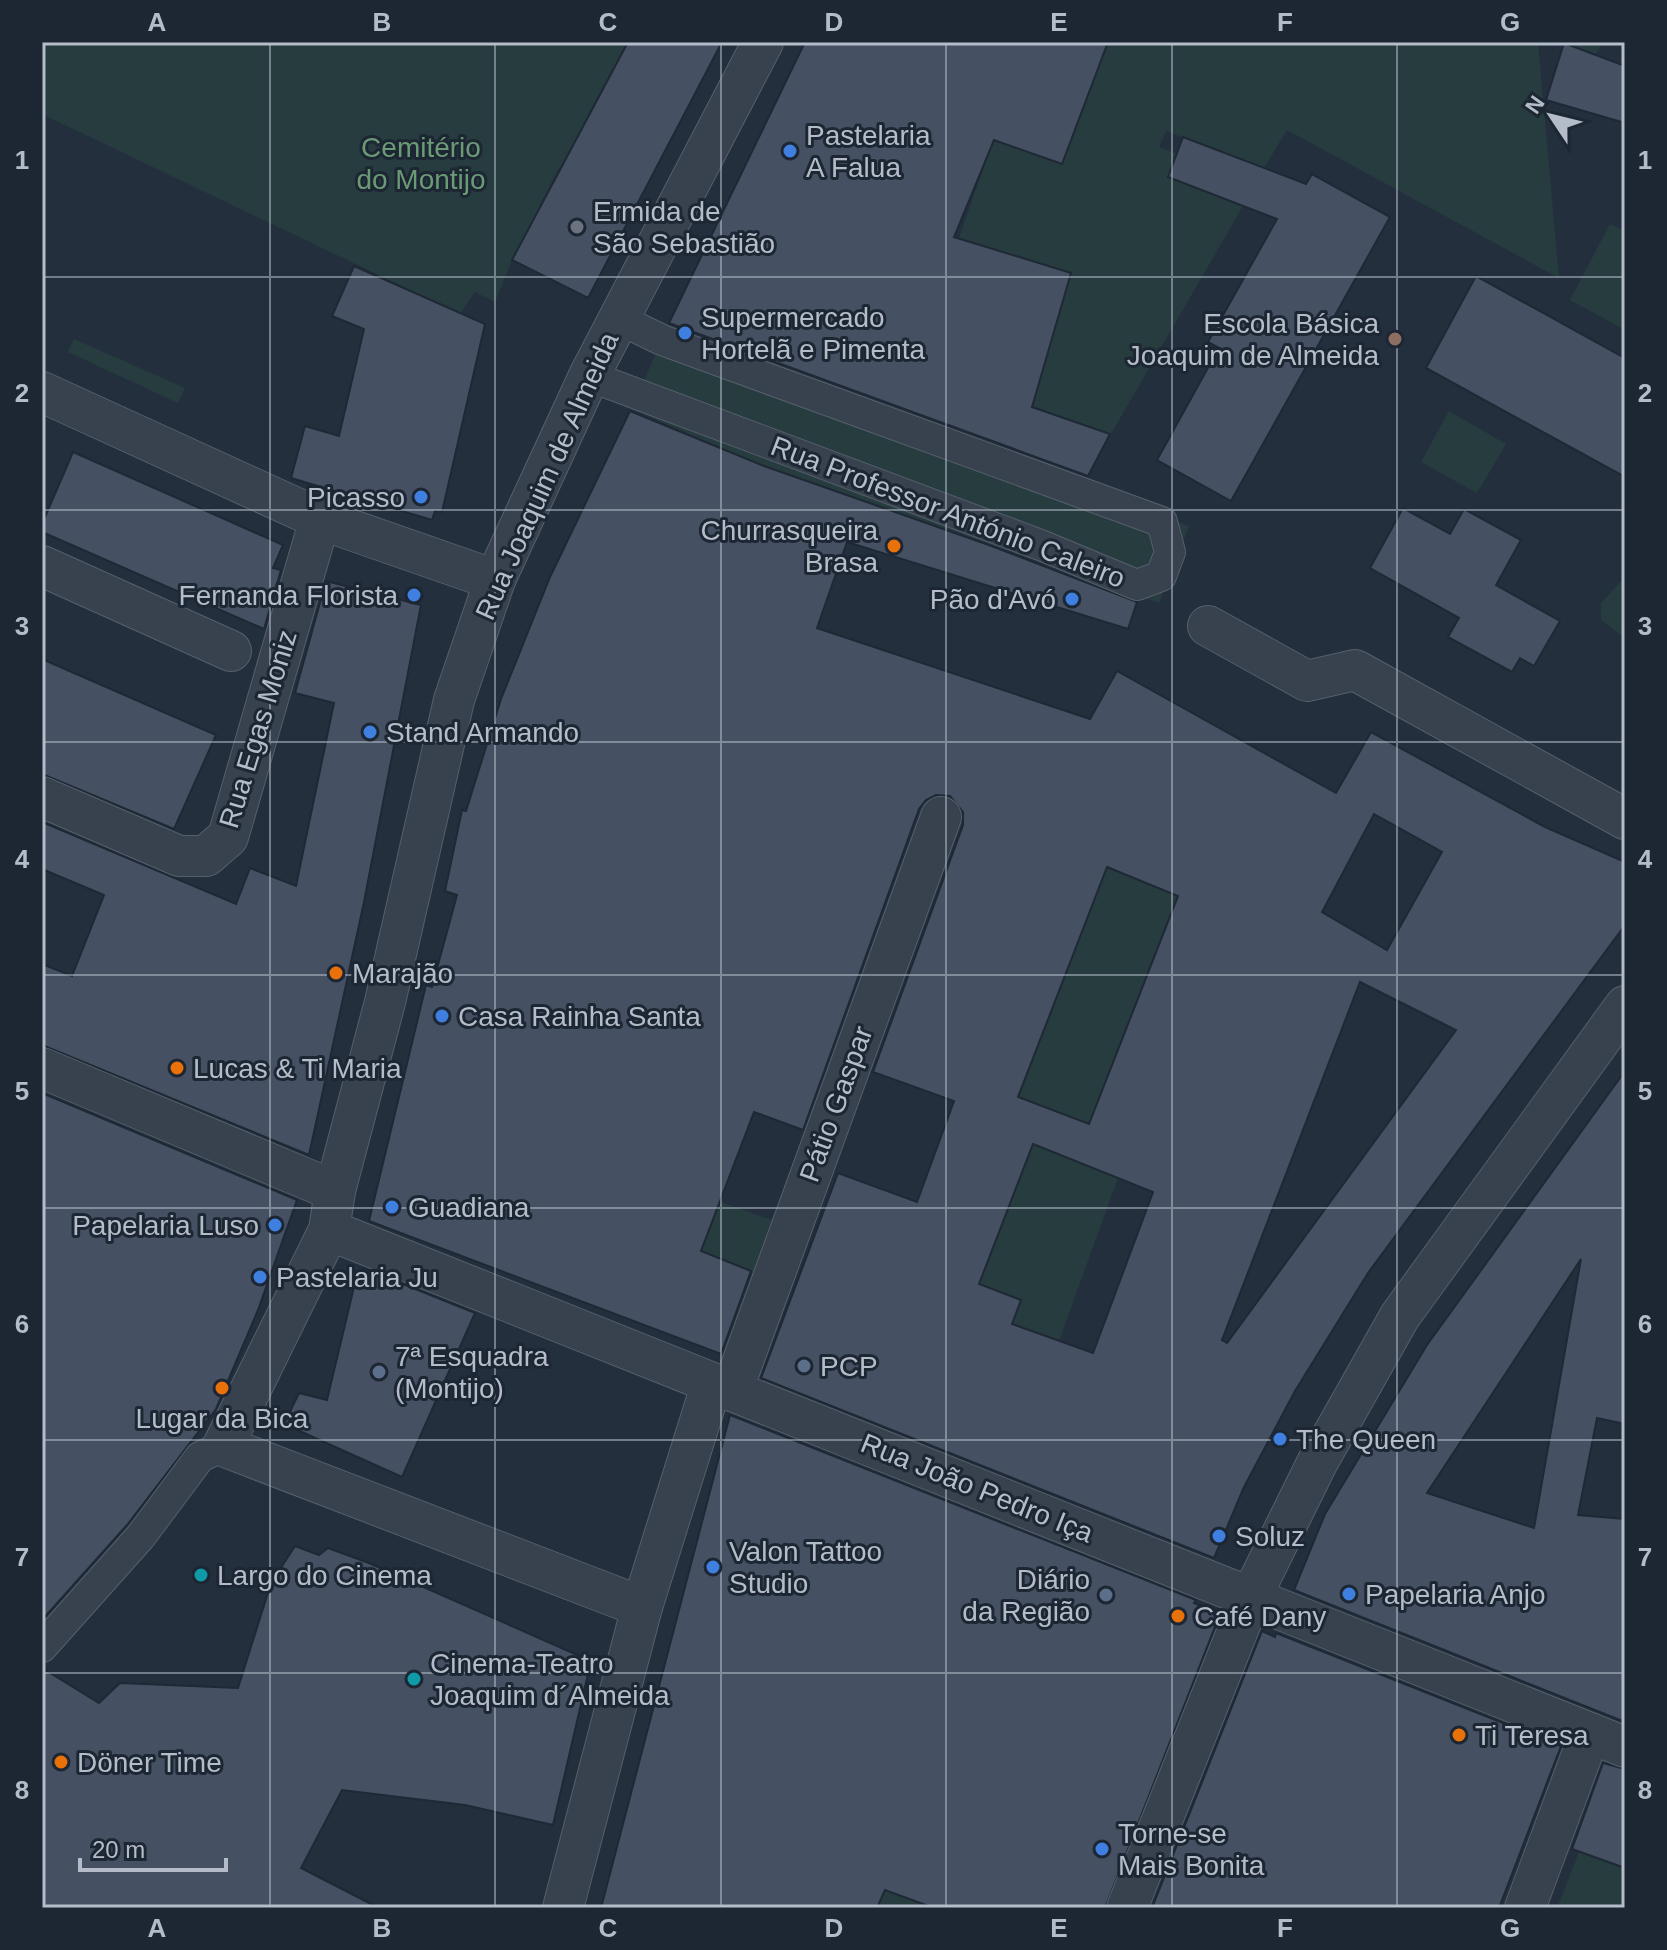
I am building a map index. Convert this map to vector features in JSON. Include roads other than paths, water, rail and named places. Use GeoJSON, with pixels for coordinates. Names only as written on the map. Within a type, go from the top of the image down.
{"type":"FeatureCollection","features":[{"type":"Feature","properties":{"kind":"street","name":"Rua Joaquim de Almeida"},"geometry":{"type":"LineString","coordinates":[[42,1647],[141,1536],[200,1457],[223,1446],[329,1230],[335,1191],[385,1002],[454,700],[495,580],[589,376],[763,42]]}},
{"type":"Feature","properties":{"kind":"street","name":"Rua Professor António Caleiro"},"geometry":{"type":"LineString","coordinates":[[589,376],[986,524],[1137,585],[1161,576],[1170,552],[1162,522],[662,340],[619,319]]}},
{"type":"Feature","properties":{"kind":"street"},"geometry":{"type":"LineString","coordinates":[[46,406],[320,519],[495,580]]}},
{"type":"Feature","properties":{"kind":"street","name":"Rua Egas Moniz"},"geometry":{"type":"LineString","coordinates":[[42,797],[179,856],[206,856],[228,837],[320,519]]}},
{"type":"Feature","properties":{"kind":"street"},"geometry":{"type":"LineString","coordinates":[[42,566],[231,651]]}},
{"type":"Feature","properties":{"kind":"street"},"geometry":{"type":"LineString","coordinates":[[1208,626],[1307,681],[1355,670],[1625,819]]}},
{"type":"Feature","properties":{"kind":"street","name":"Pátio Gaspar"},"geometry":{"type":"LineString","coordinates":[[563,1908],[642,1607],[722,1387],[941,817]]}},
{"type":"Feature","properties":{"kind":"street"},"geometry":{"type":"LineString","coordinates":[[1127,1908],[1251,1597],[1317,1463],[1400,1316],[1625,1006]]}},
{"type":"Feature","properties":{"kind":"street"},"geometry":{"type":"LineString","coordinates":[[42,1068],[335,1191]]}},
{"type":"Feature","properties":{"kind":"street","name":"Rua João Pedro Iça"},"geometry":{"type":"LineString","coordinates":[[329,1230],[1607,1740]]}},
{"type":"Feature","properties":{"kind":"street"},"geometry":{"type":"LineString","coordinates":[[223,1446],[642,1607]]}},
{"type":"Feature","properties":{"kind":"street"},"geometry":{"type":"LineString","coordinates":[[1525,1908],[1607,1740]]}},
{"type":"Feature","properties":{"kind":"place","name":"Pastelaria A Falua"},"geometry":{"type":"Point","coordinates":[790,151]}},
{"type":"Feature","properties":{"kind":"place","name":"Ermida de São Sebastião"},"geometry":{"type":"Point","coordinates":[577,227]}},
{"type":"Feature","properties":{"kind":"place","name":"Supermercado Hortelã e Pimenta"},"geometry":{"type":"Point","coordinates":[685,333]}},
{"type":"Feature","properties":{"kind":"place","name":"Escola Básica Joaquim de Almeida"},"geometry":{"type":"Point","coordinates":[1395,339]}},
{"type":"Feature","properties":{"kind":"place","name":"Picasso"},"geometry":{"type":"Point","coordinates":[421,497]}},
{"type":"Feature","properties":{"kind":"place","name":"Churrasqueira Brasa"},"geometry":{"type":"Point","coordinates":[894,546]}},
{"type":"Feature","properties":{"kind":"place","name":"Fernanda Florista"},"geometry":{"type":"Point","coordinates":[414,595]}},
{"type":"Feature","properties":{"kind":"place","name":"Pão d'Avó"},"geometry":{"type":"Point","coordinates":[1072,599]}},
{"type":"Feature","properties":{"kind":"place","name":"Stand Armando"},"geometry":{"type":"Point","coordinates":[370,732]}},
{"type":"Feature","properties":{"kind":"place","name":"Marajão"},"geometry":{"type":"Point","coordinates":[336,973]}},
{"type":"Feature","properties":{"kind":"place","name":"Casa Rainha Santa"},"geometry":{"type":"Point","coordinates":[442,1016]}},
{"type":"Feature","properties":{"kind":"place","name":"Lucas & Ti Maria"},"geometry":{"type":"Point","coordinates":[177,1068]}},
{"type":"Feature","properties":{"kind":"place","name":"Guadiana"},"geometry":{"type":"Point","coordinates":[392,1207]}},
{"type":"Feature","properties":{"kind":"place","name":"Papelaria Luso"},"geometry":{"type":"Point","coordinates":[275,1225]}},
{"type":"Feature","properties":{"kind":"place","name":"Pastelaria Ju"},"geometry":{"type":"Point","coordinates":[260,1277]}},
{"type":"Feature","properties":{"kind":"place","name":"PCP"},"geometry":{"type":"Point","coordinates":[804,1366]}},
{"type":"Feature","properties":{"kind":"place","name":"7ª Esquadra (Montijo)"},"geometry":{"type":"Point","coordinates":[379,1372]}},
{"type":"Feature","properties":{"kind":"place","name":"Lugar da Bica"},"geometry":{"type":"Point","coordinates":[222,1388]}},
{"type":"Feature","properties":{"kind":"place","name":"The Queen"},"geometry":{"type":"Point","coordinates":[1280,1439]}},
{"type":"Feature","properties":{"kind":"place","name":"Soluz"},"geometry":{"type":"Point","coordinates":[1219,1536]}},
{"type":"Feature","properties":{"kind":"place","name":"Valon Tattoo Studio"},"geometry":{"type":"Point","coordinates":[713,1567]}},
{"type":"Feature","properties":{"kind":"place","name":"Largo do Cinema"},"geometry":{"type":"Point","coordinates":[201,1575]}},
{"type":"Feature","properties":{"kind":"place","name":"Papelaria Anjo"},"geometry":{"type":"Point","coordinates":[1349,1594]}},
{"type":"Feature","properties":{"kind":"place","name":"Diário da Região"},"geometry":{"type":"Point","coordinates":[1106,1595]}},
{"type":"Feature","properties":{"kind":"place","name":"Café Dany"},"geometry":{"type":"Point","coordinates":[1178,1616]}},
{"type":"Feature","properties":{"kind":"place","name":"Cinema-Teatro Joaquim d´Almeida"},"geometry":{"type":"Point","coordinates":[414,1679]}},
{"type":"Feature","properties":{"kind":"place","name":"Ti Teresa"},"geometry":{"type":"Point","coordinates":[1459,1735]}},
{"type":"Feature","properties":{"kind":"place","name":"Döner Time"},"geometry":{"type":"Point","coordinates":[61,1762]}},
{"type":"Feature","properties":{"kind":"place","name":"Torne-se Mais Bonita"},"geometry":{"type":"Point","coordinates":[1102,1849]}},
{"type":"Feature","properties":{"kind":"park label","name":"Cemitério do Montijo"},"geometry":{"type":"Point","coordinates":[421,163]}}]}
